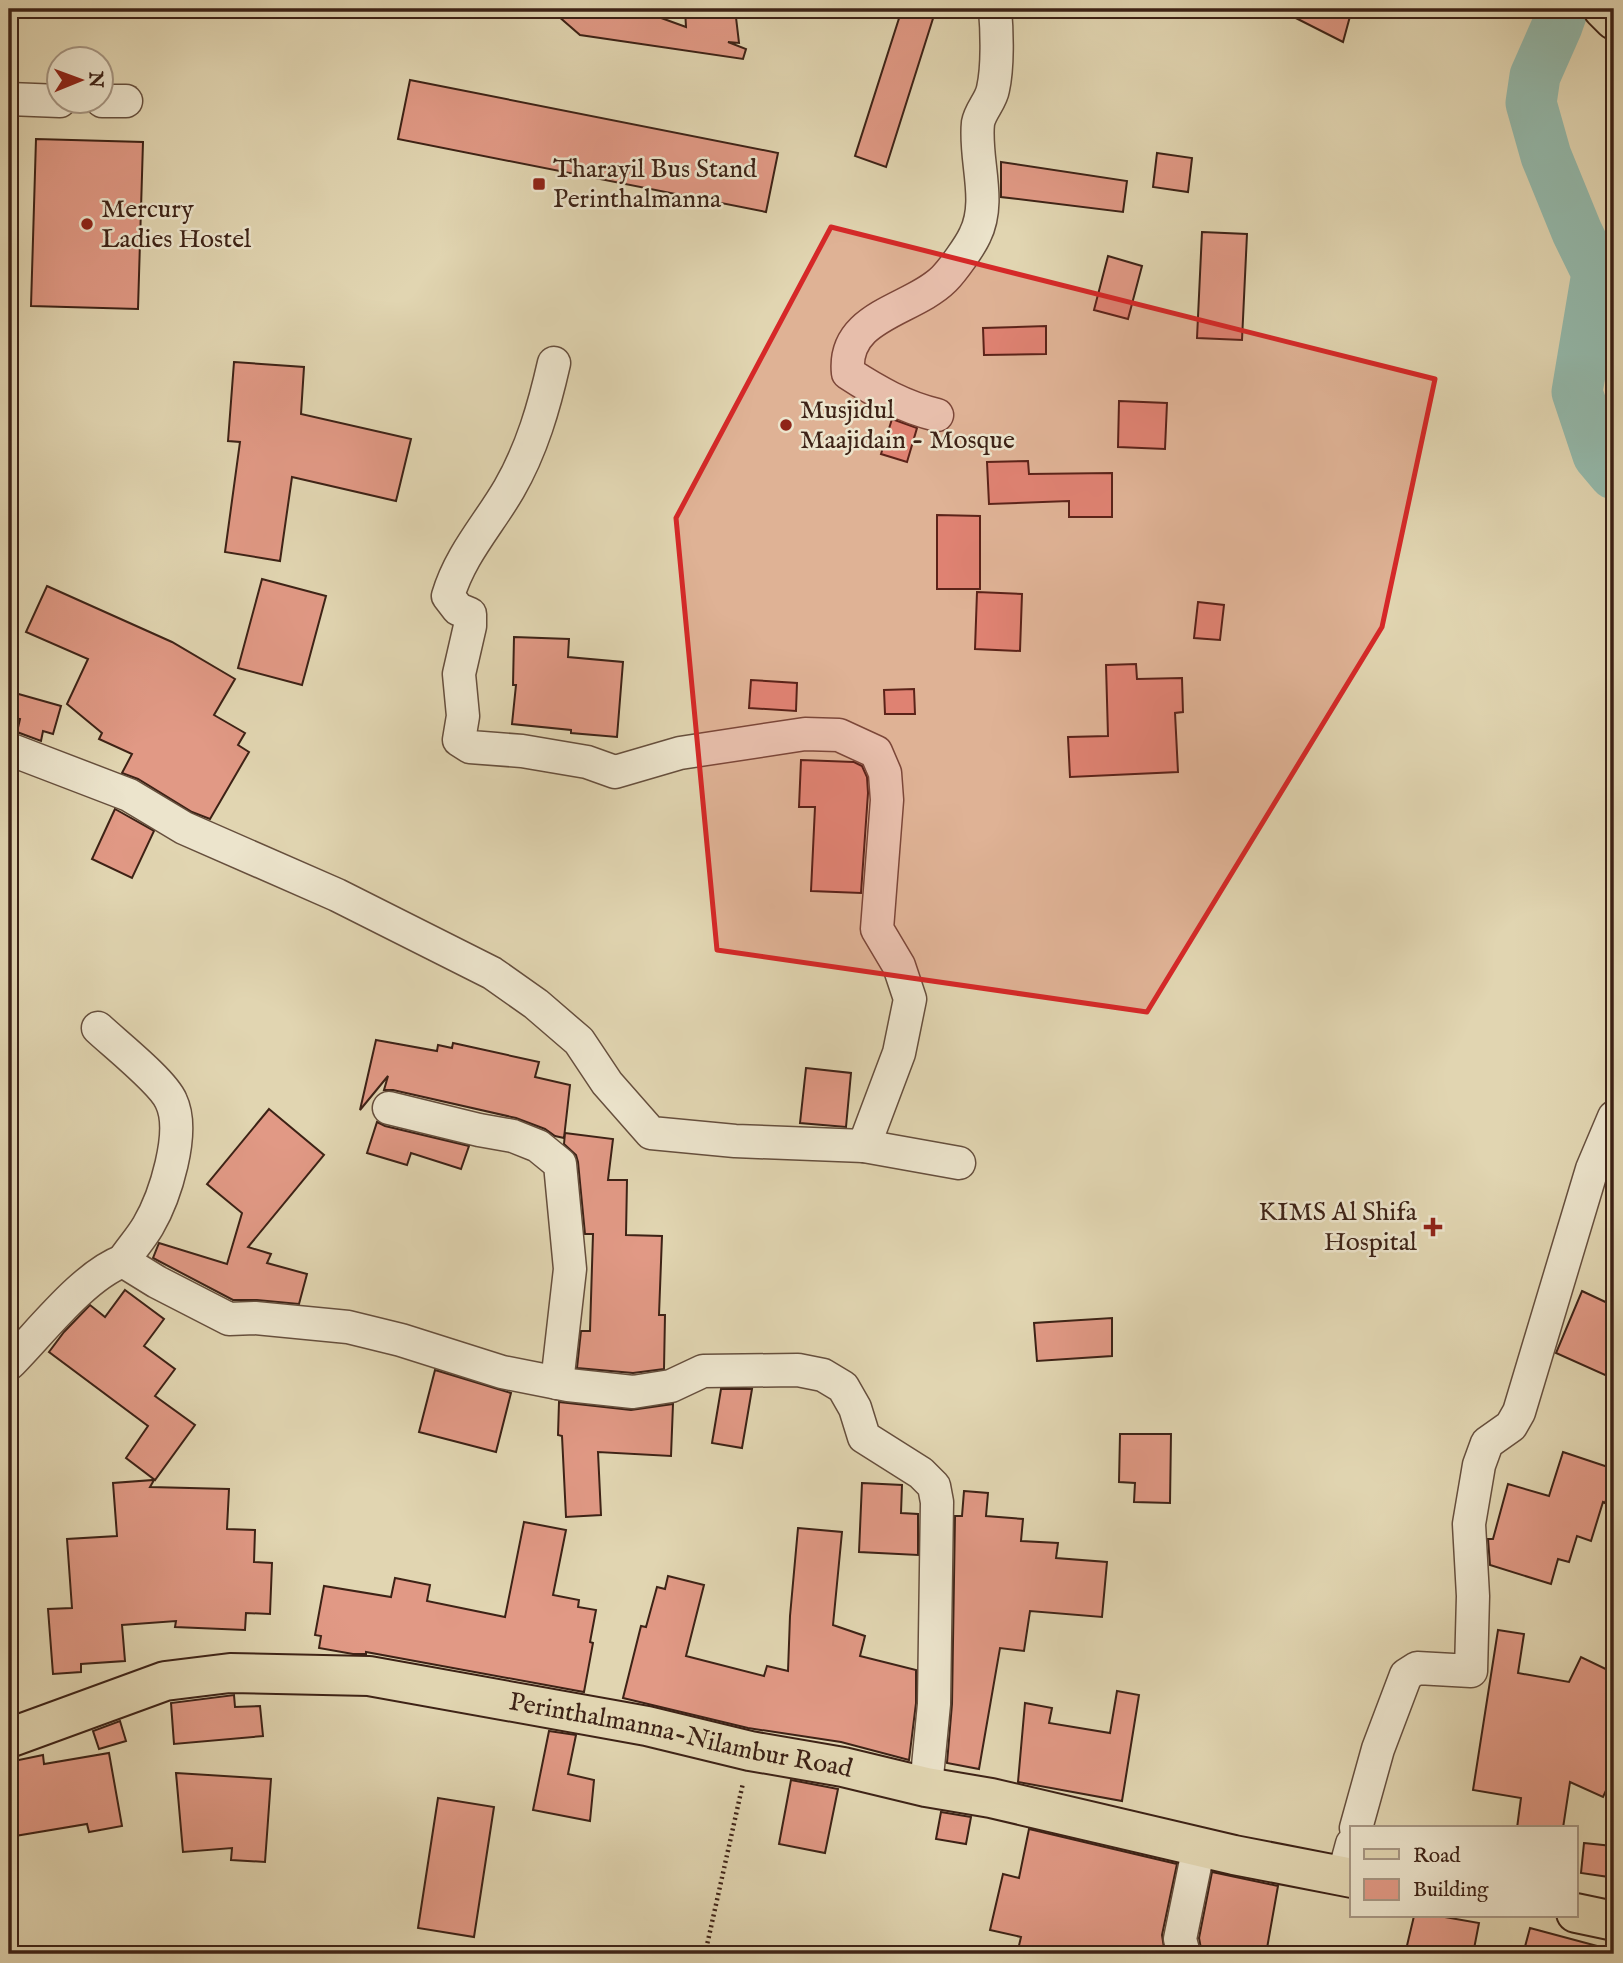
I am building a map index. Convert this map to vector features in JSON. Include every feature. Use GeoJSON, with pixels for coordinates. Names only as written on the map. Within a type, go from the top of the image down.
{"type":"FeatureCollection","features":[{"type":"Feature","properties":{"kind":"main road"},"geometry":{"type":"LineString","coordinates":[[1603,9],[1614,20]]}},
{"type":"Feature","properties":{"kind":"main road","name":"Perinthalmanna-Nilambur Road"},"geometry":{"type":"LineString","coordinates":[[9,1738],[165,1681],[230,1673],[369,1676],[647,1726],[750,1751],[992,1798],[1199,1846],[1349,1866]]}},
{"type":"Feature","properties":{"kind":"main road"},"geometry":{"type":"LineString","coordinates":[[1578,1913],[1614,1921]]}},
{"type":"Feature","properties":{"kind":"street"},"geometry":{"type":"LineString","coordinates":[[937,415],[902,405],[871,389],[848,373],[847,358],[851,344],[872,323],[892,309],[920,296],[944,278],[976,233],[982,206],[978,122],[993,90],[995,9]]}},
{"type":"Feature","properties":{"kind":"street"},"geometry":{"type":"LineString","coordinates":[[9,99],[46,100]]}},
{"type":"Feature","properties":{"kind":"street"},"geometry":{"type":"LineString","coordinates":[[554,363],[534,437],[509,489],[471,545],[448,596],[458,609],[470,614],[470,626],[459,674],[463,716],[458,740],[470,747],[522,751],[586,762],[615,772],[680,753],[805,734],[839,735],[876,752],[885,773],[887,800],[877,929],[899,966],[910,999],[899,1053],[864,1146]]}},
{"type":"Feature","properties":{"kind":"street"},"geometry":{"type":"LineString","coordinates":[[9,749],[129,796],[184,828],[337,895],[492,973],[536,1004],[579,1041],[607,1083],[651,1133],[735,1141],[864,1146],[959,1163]]}},
{"type":"Feature","properties":{"kind":"street"},"geometry":{"type":"LineString","coordinates":[[9,1364],[65,1305],[108,1267],[123,1261],[148,1225],[160,1200],[172,1159],[177,1116],[171,1098],[98,1028]]}},
{"type":"Feature","properties":{"kind":"street"},"geometry":{"type":"LineString","coordinates":[[389,1108],[513,1136],[538,1146],[560,1164],[570,1269],[557,1383]]}},
{"type":"Feature","properties":{"kind":"street"},"geometry":{"type":"LineString","coordinates":[[1357,1826],[1378,1749],[1406,1675],[1417,1668],[1471,1671],[1473,1596],[1469,1524],[1479,1465],[1487,1443],[1511,1426],[1518,1412],[1592,1169],[1614,1116]]}},
{"type":"Feature","properties":{"kind":"street"},"geometry":{"type":"LineString","coordinates":[[123,1261],[229,1319],[256,1318],[348,1327],[401,1340],[502,1372],[557,1383],[633,1392],[671,1386],[703,1371],[798,1370],[823,1375],[843,1387],[855,1408],[864,1437],[921,1473],[934,1486],[938,1525],[934,1704],[926,1787]]}},
{"type":"Feature","properties":{"kind":"street"},"geometry":{"type":"LineString","coordinates":[[1184,1954],[1180,1939],[1199,1846]]}},
{"type":"Feature","properties":{"kind":"path"},"geometry":{"type":"LineString","coordinates":[[705,1954],[750,1751]]}},
{"type":"Feature","properties":{"kind":"highlighted area"},"geometry":{"type":"Polygon","coordinates":[[[831,227],[1435,379],[1382,627],[1147,1012],[717,950],[676,518],[831,227]]]}},
{"type":"Feature","properties":{"kind":"green space"},"geometry":{"type":"Polygon","coordinates":[[[1614,249],[1614,312],[1597,271],[1614,249]]]}},
{"type":"Feature","properties":{"kind":"building"},"geometry":{"type":"Polygon","coordinates":[[[550,9],[641,9],[686,27],[685,9],[735,9],[739,43],[728,42],[746,49],[743,59],[580,35],[550,9]]]}},
{"type":"Feature","properties":{"kind":"building"},"geometry":{"type":"Polygon","coordinates":[[[902,9],[936,9],[886,167],[855,156],[902,9]]]}},
{"type":"Feature","properties":{"kind":"building"},"geometry":{"type":"Polygon","coordinates":[[[1278,9],[1352,9],[1343,42],[1278,9]]]}},
{"type":"Feature","properties":{"kind":"building"},"geometry":{"type":"Polygon","coordinates":[[[410,80],[778,153],[766,212],[398,139],[410,80]]]}},
{"type":"Feature","properties":{"kind":"building","name":"Mercury Ladies Hostel"},"geometry":{"type":"Polygon","coordinates":[[[36,139],[143,142],[138,309],[31,306],[36,139]]]}},
{"type":"Feature","properties":{"kind":"building"},"geometry":{"type":"Polygon","coordinates":[[[1157,153],[1192,158],[1188,192],[1153,187],[1157,153]]]}},
{"type":"Feature","properties":{"kind":"building"},"geometry":{"type":"Polygon","coordinates":[[[1001,162],[1127,181],[1123,212],[1001,197],[1001,162]]]}},
{"type":"Feature","properties":{"kind":"building"},"geometry":{"type":"Polygon","coordinates":[[[1202,232],[1247,234],[1242,340],[1197,338],[1202,232]]]}},
{"type":"Feature","properties":{"kind":"building"},"geometry":{"type":"Polygon","coordinates":[[[1108,256],[1142,266],[1128,319],[1094,310],[1108,256]]]}},
{"type":"Feature","properties":{"kind":"building"},"geometry":{"type":"Polygon","coordinates":[[[1046,326],[1046,354],[984,355],[983,328],[1046,326]]]}},
{"type":"Feature","properties":{"kind":"building"},"geometry":{"type":"Polygon","coordinates":[[[234,362],[304,367],[301,414],[411,439],[396,501],[292,477],[280,561],[225,552],[240,442],[228,441],[234,362]]]}},
{"type":"Feature","properties":{"kind":"building"},"geometry":{"type":"Polygon","coordinates":[[[1119,401],[1167,403],[1165,449],[1118,447],[1119,401]]]}},
{"type":"Feature","properties":{"kind":"building"},"geometry":{"type":"Polygon","coordinates":[[[892,419],[917,428],[907,462],[881,454],[892,419]]]}},
{"type":"Feature","properties":{"kind":"building"},"geometry":{"type":"Polygon","coordinates":[[[1028,461],[1029,474],[1112,473],[1112,517],[1069,517],[1069,501],[989,504],[987,462],[1028,461]]]}},
{"type":"Feature","properties":{"kind":"building"},"geometry":{"type":"Polygon","coordinates":[[[937,515],[980,516],[980,589],[937,589],[937,515]]]}},
{"type":"Feature","properties":{"kind":"building"},"geometry":{"type":"Polygon","coordinates":[[[262,579],[326,596],[302,685],[238,668],[262,579]]]}},
{"type":"Feature","properties":{"kind":"building"},"geometry":{"type":"Polygon","coordinates":[[[47,586],[172,642],[235,679],[214,715],[245,733],[238,745],[249,752],[210,819],[192,812],[138,779],[122,773],[132,754],[99,739],[102,733],[67,704],[88,659],[26,632],[47,586]]]}},
{"type":"Feature","properties":{"kind":"building"},"geometry":{"type":"Polygon","coordinates":[[[977,592],[1022,594],[1020,651],[975,649],[977,592]]]}},
{"type":"Feature","properties":{"kind":"building"},"geometry":{"type":"Polygon","coordinates":[[[1198,602],[1224,605],[1220,640],[1194,638],[1198,602]]]}},
{"type":"Feature","properties":{"kind":"building"},"geometry":{"type":"Polygon","coordinates":[[[514,637],[569,639],[568,657],[623,662],[617,737],[512,724],[516,685],[513,685],[514,637]]]}},
{"type":"Feature","properties":{"kind":"building"},"geometry":{"type":"Polygon","coordinates":[[[1136,664],[1137,679],[1182,678],[1183,712],[1175,713],[1178,772],[1070,777],[1068,737],[1108,736],[1106,665],[1136,664]]]}},
{"type":"Feature","properties":{"kind":"building"},"geometry":{"type":"Polygon","coordinates":[[[751,680],[797,683],[796,711],[749,708],[751,680]]]}},
{"type":"Feature","properties":{"kind":"building"},"geometry":{"type":"Polygon","coordinates":[[[914,689],[915,714],[885,714],[884,690],[914,689]]]}},
{"type":"Feature","properties":{"kind":"building"},"geometry":{"type":"Polygon","coordinates":[[[15,693],[61,706],[53,734],[43,731],[41,741],[17,732],[20,719],[9,717],[15,693]]]}},
{"type":"Feature","properties":{"kind":"building"},"geometry":{"type":"Polygon","coordinates":[[[801,760],[854,762],[862,766],[867,777],[861,893],[811,891],[815,807],[799,807],[801,760]]]}},
{"type":"Feature","properties":{"kind":"building"},"geometry":{"type":"Polygon","coordinates":[[[115,809],[154,831],[132,878],[92,859],[115,809]]]}},
{"type":"Feature","properties":{"kind":"building"},"geometry":{"type":"Polygon","coordinates":[[[376,1040],[437,1051],[438,1045],[452,1048],[453,1043],[539,1062],[535,1077],[570,1085],[564,1138],[516,1118],[384,1090],[388,1076],[360,1110],[376,1040]]]}},
{"type":"Feature","properties":{"kind":"building"},"geometry":{"type":"Polygon","coordinates":[[[806,1068],[851,1073],[846,1127],[800,1123],[806,1068]]]}},
{"type":"Feature","properties":{"kind":"building"},"geometry":{"type":"Polygon","coordinates":[[[269,1109],[324,1155],[248,1247],[271,1254],[267,1263],[307,1274],[299,1304],[233,1300],[153,1258],[159,1243],[227,1264],[242,1213],[207,1184],[269,1109]]]}},
{"type":"Feature","properties":{"kind":"building"},"geometry":{"type":"Polygon","coordinates":[[[377,1122],[469,1146],[461,1169],[411,1153],[407,1165],[367,1153],[377,1122]]]}},
{"type":"Feature","properties":{"kind":"building"},"geometry":{"type":"Polygon","coordinates":[[[565,1133],[613,1139],[608,1180],[627,1180],[626,1235],[662,1236],[659,1315],[665,1315],[664,1369],[633,1373],[577,1368],[581,1331],[590,1331],[593,1234],[585,1234],[578,1162],[576,1155],[564,1144],[565,1133]]]}},
{"type":"Feature","properties":{"kind":"building"},"geometry":{"type":"Polygon","coordinates":[[[125,1290],[164,1319],[144,1346],[175,1369],[155,1396],[195,1425],[155,1480],[126,1458],[148,1426],[49,1352],[90,1305],[105,1317],[125,1290]]]}},
{"type":"Feature","properties":{"kind":"building"},"geometry":{"type":"Polygon","coordinates":[[[1582,1291],[1614,1306],[1614,1379],[1556,1353],[1582,1291]]]}},
{"type":"Feature","properties":{"kind":"building"},"geometry":{"type":"Polygon","coordinates":[[[1112,1318],[1112,1356],[1037,1361],[1034,1323],[1112,1318]]]}},
{"type":"Feature","properties":{"kind":"building"},"geometry":{"type":"Polygon","coordinates":[[[435,1370],[511,1393],[496,1452],[419,1432],[435,1370]]]}},
{"type":"Feature","properties":{"kind":"building"},"geometry":{"type":"Polygon","coordinates":[[[721,1389],[752,1389],[742,1448],[712,1443],[721,1389]]]}},
{"type":"Feature","properties":{"kind":"building"},"geometry":{"type":"Polygon","coordinates":[[[559,1402],[631,1410],[673,1404],[671,1456],[598,1452],[601,1515],[566,1517],[562,1436],[558,1435],[559,1402]]]}},
{"type":"Feature","properties":{"kind":"building"},"geometry":{"type":"Polygon","coordinates":[[[1120,1434],[1171,1434],[1170,1503],[1134,1502],[1135,1483],[1119,1482],[1120,1434]]]}},
{"type":"Feature","properties":{"kind":"building"},"geometry":{"type":"Polygon","coordinates":[[[1563,1452],[1614,1469],[1614,1477],[1591,1541],[1577,1536],[1569,1562],[1558,1559],[1551,1584],[1490,1565],[1488,1539],[1493,1539],[1508,1484],[1549,1496],[1563,1452]]]}},
{"type":"Feature","properties":{"kind":"building"},"geometry":{"type":"Polygon","coordinates":[[[154,1480],[150,1487],[229,1489],[227,1529],[255,1530],[254,1562],[272,1563],[270,1614],[246,1613],[245,1630],[175,1627],[176,1621],[122,1625],[125,1661],[81,1664],[81,1672],[53,1674],[48,1609],[72,1608],[67,1539],[117,1536],[113,1483],[154,1480]]]}},
{"type":"Feature","properties":{"kind":"building"},"geometry":{"type":"Polygon","coordinates":[[[862,1483],[902,1485],[901,1513],[918,1514],[918,1555],[859,1552],[862,1483]]]}},
{"type":"Feature","properties":{"kind":"building"},"geometry":{"type":"Polygon","coordinates":[[[964,1491],[988,1493],[986,1516],[1023,1519],[1021,1541],[1058,1543],[1056,1558],[1107,1562],[1102,1617],[1030,1611],[1024,1651],[1000,1648],[979,1769],[947,1763],[952,1704],[955,1516],[962,1516],[964,1491]]]}},
{"type":"Feature","properties":{"kind":"building"},"geometry":{"type":"Polygon","coordinates":[[[524,1522],[566,1530],[553,1595],[579,1600],[578,1607],[596,1610],[584,1692],[366,1652],[353,1654],[319,1648],[321,1636],[315,1635],[324,1586],[391,1597],[395,1578],[430,1585],[427,1601],[505,1617],[524,1522]]]}},
{"type":"Feature","properties":{"kind":"building"},"geometry":{"type":"Polygon","coordinates":[[[798,1528],[842,1532],[833,1625],[865,1636],[860,1656],[916,1670],[916,1703],[909,1760],[841,1742],[748,1728],[623,1698],[641,1626],[646,1627],[657,1587],[665,1589],[668,1576],[704,1585],[686,1656],[764,1676],[767,1666],[788,1671],[798,1528]]]}},
{"type":"Feature","properties":{"kind":"building"},"geometry":{"type":"Polygon","coordinates":[[[1498,1630],[1524,1634],[1518,1673],[1569,1682],[1581,1657],[1614,1673],[1614,1773],[1603,1797],[1570,1782],[1563,1826],[1517,1826],[1521,1798],[1473,1790],[1498,1630]]]}},
{"type":"Feature","properties":{"kind":"building"},"geometry":{"type":"Polygon","coordinates":[[[1117,1691],[1139,1695],[1122,1801],[1018,1782],[1025,1703],[1052,1708],[1049,1723],[1110,1733],[1117,1691]]]}},
{"type":"Feature","properties":{"kind":"building"},"geometry":{"type":"Polygon","coordinates":[[[234,1695],[235,1707],[260,1706],[263,1736],[174,1744],[171,1703],[234,1695]]]}},
{"type":"Feature","properties":{"kind":"building"},"geometry":{"type":"Polygon","coordinates":[[[120,1721],[126,1741],[99,1749],[93,1731],[120,1721]]]}},
{"type":"Feature","properties":{"kind":"building"},"geometry":{"type":"Polygon","coordinates":[[[549,1731],[576,1735],[568,1774],[594,1780],[590,1821],[533,1810],[549,1731]]]}},
{"type":"Feature","properties":{"kind":"building"},"geometry":{"type":"Polygon","coordinates":[[[109,1753],[122,1826],[89,1832],[87,1824],[9,1837],[9,1762],[43,1755],[44,1764],[109,1753]]]}},
{"type":"Feature","properties":{"kind":"building"},"geometry":{"type":"Polygon","coordinates":[[[176,1773],[271,1779],[265,1862],[231,1860],[232,1848],[183,1852],[176,1773]]]}},
{"type":"Feature","properties":{"kind":"building"},"geometry":{"type":"Polygon","coordinates":[[[791,1780],[838,1789],[825,1853],[779,1844],[791,1780]]]}},
{"type":"Feature","properties":{"kind":"building"},"geometry":{"type":"Polygon","coordinates":[[[438,1798],[494,1807],[474,1937],[418,1928],[438,1798]]]}},
{"type":"Feature","properties":{"kind":"building"},"geometry":{"type":"Polygon","coordinates":[[[941,1812],[971,1817],[966,1844],[936,1839],[941,1812]]]}},
{"type":"Feature","properties":{"kind":"building"},"geometry":{"type":"Polygon","coordinates":[[[1029,1829],[1177,1864],[1162,1935],[1165,1954],[1017,1954],[1021,1937],[990,1930],[1003,1874],[1019,1878],[1029,1829]]]}},
{"type":"Feature","properties":{"kind":"building"},"geometry":{"type":"Polygon","coordinates":[[[1584,1843],[1612,1846],[1609,1877],[1581,1873],[1584,1843]]]}},
{"type":"Feature","properties":{"kind":"building"},"geometry":{"type":"Polygon","coordinates":[[[1212,1872],[1278,1886],[1266,1954],[1202,1954],[1199,1938],[1212,1872]]]}},
{"type":"Feature","properties":{"kind":"building"},"geometry":{"type":"Polygon","coordinates":[[[1414,1918],[1450,1918],[1479,1923],[1473,1954],[1405,1954],[1414,1918]]]}},
{"type":"Feature","properties":{"kind":"building"},"geometry":{"type":"Polygon","coordinates":[[[1530,1928],[1601,1947],[1600,1954],[1523,1954],[1530,1928]]]}},
{"type":"Feature","properties":{"kind":"waterway"},"geometry":{"type":"LineString","coordinates":[[1563,9],[1535,76],[1531,103],[1546,156],[1597,273],[1577,392],[1598,455],[1614,474]]}},
{"type":"Feature","properties":{"kind":"place","name":"Tharayil Bus Stand Perinthalmanna"},"geometry":{"type":"Point","coordinates":[539,184]}},
{"type":"Feature","properties":{"kind":"place","name":"Mercury Ladies Hostel"},"geometry":{"type":"Point","coordinates":[87,224]}},
{"type":"Feature","properties":{"kind":"place","name":"Musjidul Maajidain - Mosque"},"geometry":{"type":"Point","coordinates":[786,425]}},
{"type":"Feature","properties":{"kind":"place","name":"KIMS Al Shifa Hospital"},"geometry":{"type":"Point","coordinates":[1433,1227]}}]}
